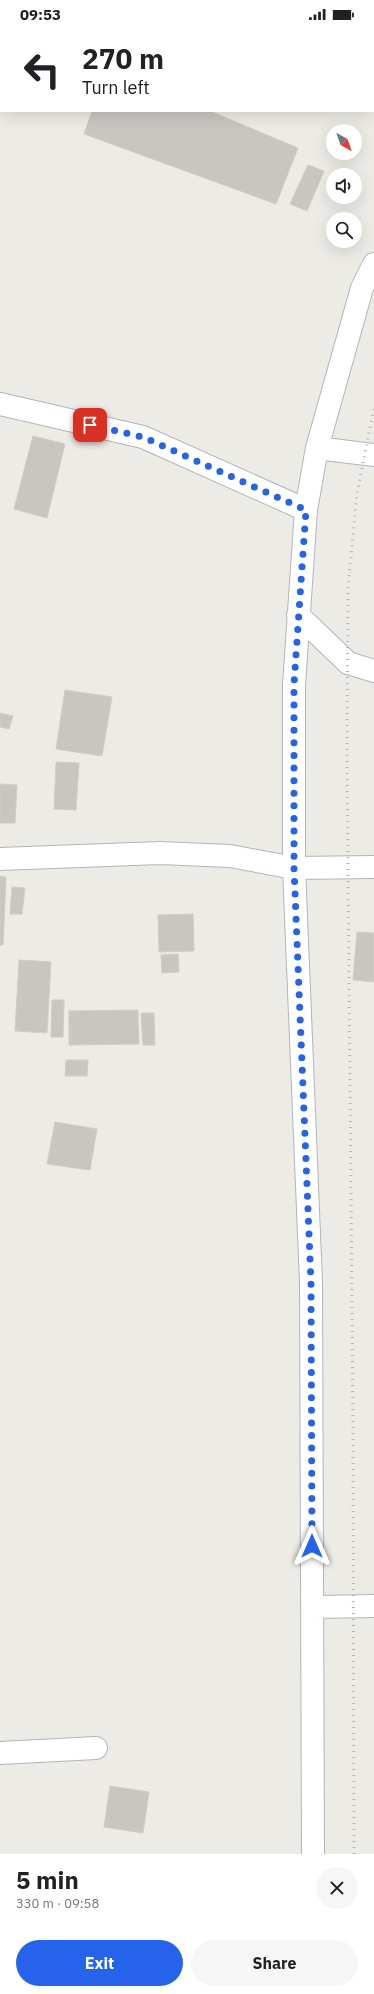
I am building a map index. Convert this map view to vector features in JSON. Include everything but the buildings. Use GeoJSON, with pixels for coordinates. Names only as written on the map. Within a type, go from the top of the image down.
{"type":"FeatureCollection","features":[{"type":"Feature","properties":{"kind":"street"},"geometry":{"type":"LineString","coordinates":[[313,1854],[311,1283],[294,868],[294,684],[306,510],[317,448],[362,288],[374,264]]}},
{"type":"Feature","properties":{"kind":"street"},"geometry":{"type":"LineString","coordinates":[[0,404],[143,437],[306,510]]}},
{"type":"Feature","properties":{"kind":"street"},"geometry":{"type":"LineString","coordinates":[[317,448],[374,455]]}},
{"type":"Feature","properties":{"kind":"street"},"geometry":{"type":"LineString","coordinates":[[298,615],[348,663],[374,671]]}},
{"type":"Feature","properties":{"kind":"street"},"geometry":{"type":"LineString","coordinates":[[0,859],[160,853],[230,856],[294,868],[374,867]]}},
{"type":"Feature","properties":{"kind":"street"},"geometry":{"type":"LineString","coordinates":[[312,1608],[374,1606]]}},
{"type":"Feature","properties":{"kind":"street"},"geometry":{"type":"LineString","coordinates":[[0,1753],[96,1748]]}},
{"type":"Feature","properties":{"kind":"railway"},"geometry":{"type":"LineString","coordinates":[[354,1854],[353,1417],[347,754],[348,587],[357,493],[374,408]]}},
{"type":"Feature","properties":{"kind":"route"},"geometry":{"type":"LineString","coordinates":[[90,425],[143,437],[306,510],[294,684],[294,868],[311,1283],[312,1546]]}}]}
